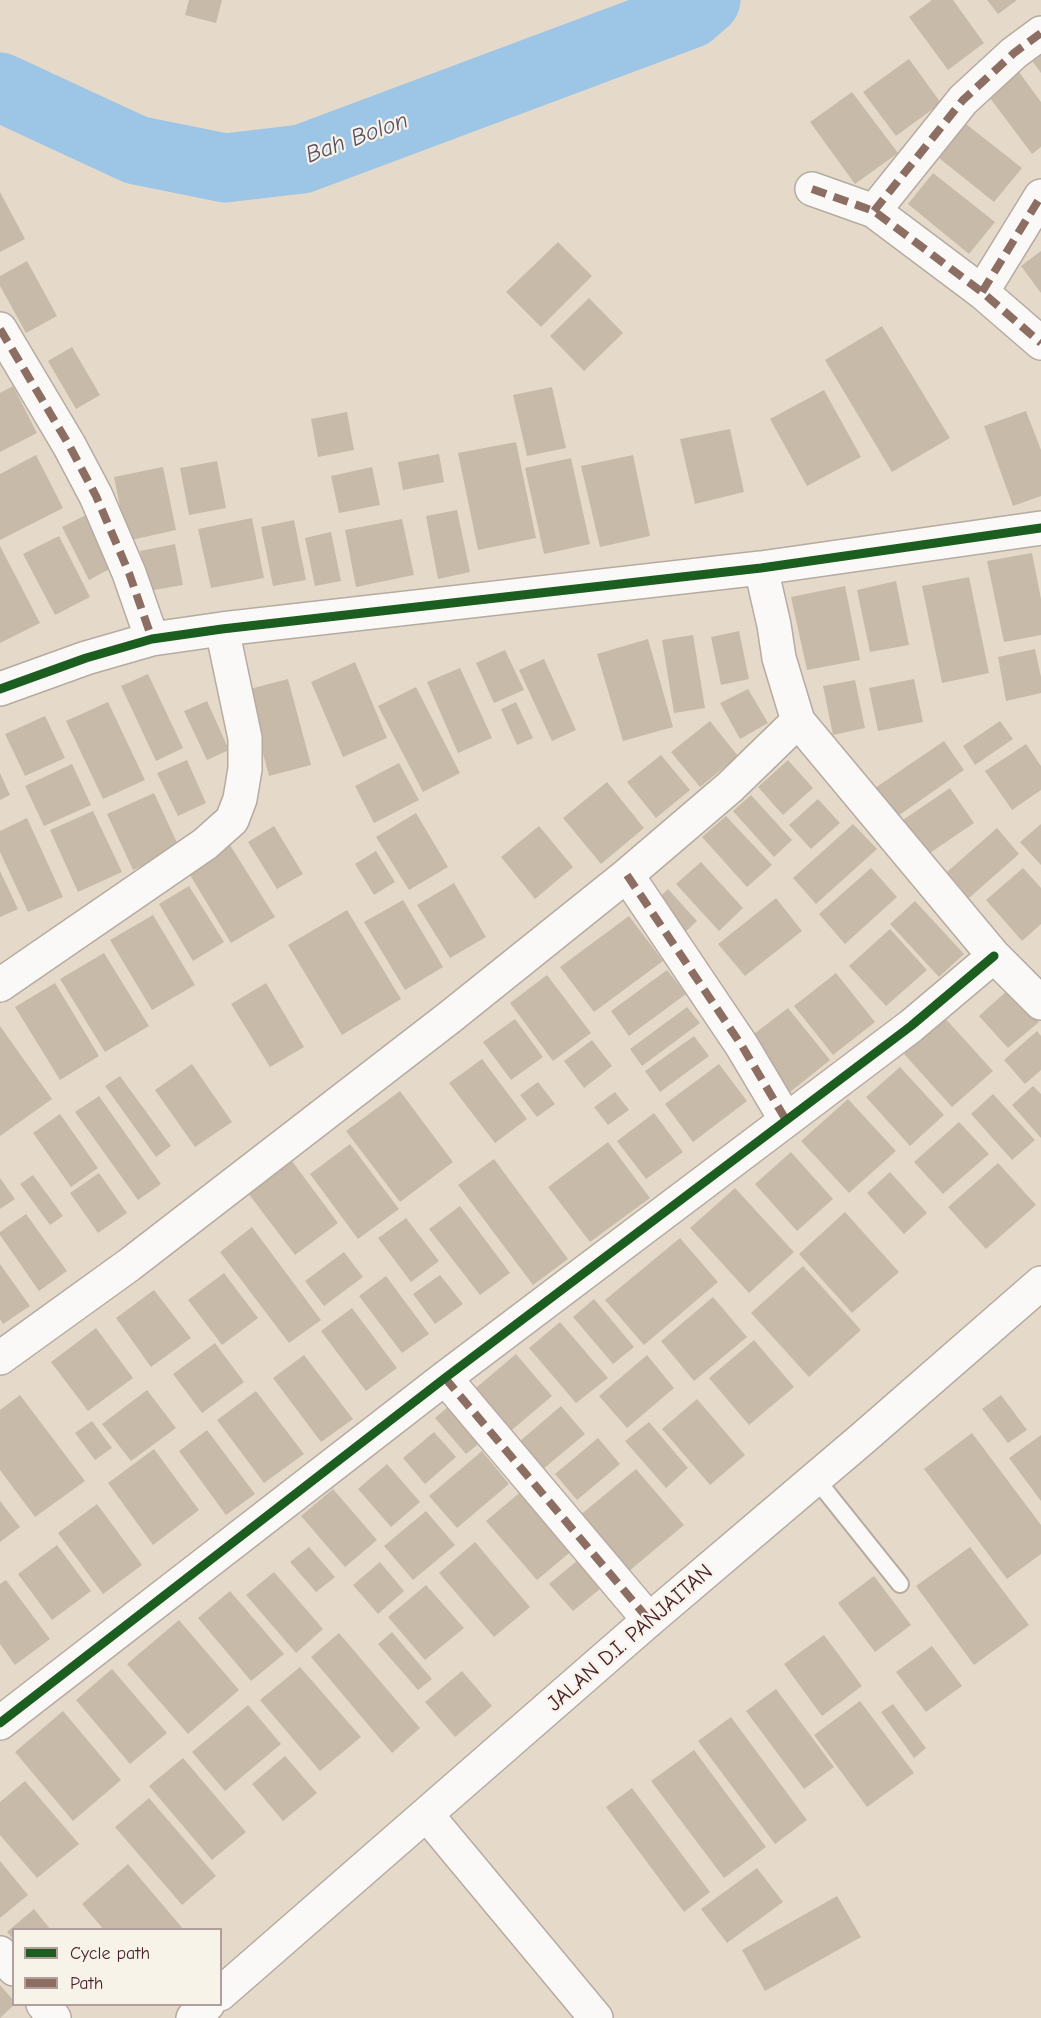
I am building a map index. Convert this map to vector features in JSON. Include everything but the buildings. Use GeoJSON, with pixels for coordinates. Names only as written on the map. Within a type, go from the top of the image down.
{"type":"FeatureCollection","features":[{"type":"Feature","properties":{"kind":"street"},"geometry":{"type":"LineString","coordinates":[[874,211],[963,100],[1014,53],[1041,33]]}},
{"type":"Feature","properties":{"kind":"street"},"geometry":{"type":"LineString","coordinates":[[812,189],[874,211],[982,292],[1041,343]]}},
{"type":"Feature","properties":{"kind":"street"},"geometry":{"type":"LineString","coordinates":[[982,292],[1041,196]]}},
{"type":"Feature","properties":{"kind":"street"},"geometry":{"type":"LineString","coordinates":[[0,330],[96,496],[129,573],[152,639]]}},
{"type":"Feature","properties":{"kind":"street"},"geometry":{"type":"LineString","coordinates":[[0,689],[86,658],[152,639],[222,629],[761,568],[1041,528]]}},
{"type":"Feature","properties":{"kind":"street"},"geometry":{"type":"LineString","coordinates":[[761,568],[779,658],[798,721],[994,956],[1041,1003]]}},
{"type":"Feature","properties":{"kind":"street"},"geometry":{"type":"LineString","coordinates":[[0,986],[205,844],[232,820],[240,799],[244,769],[244,738],[222,629]]}},
{"type":"Feature","properties":{"kind":"street"},"geometry":{"type":"LineString","coordinates":[[0,1358],[129,1265],[450,1017],[627,875],[730,788],[798,721]]}},
{"type":"Feature","properties":{"kind":"street"},"geometry":{"type":"LineString","coordinates":[[627,875],[742,1046],[786,1120]]}},
{"type":"Feature","properties":{"kind":"street"},"geometry":{"type":"LineString","coordinates":[[0,1723],[445,1378],[911,1026],[994,956]]}},
{"type":"Feature","properties":{"kind":"street","name":"JALAN D.I. PANJAITAN"},"geometry":{"type":"LineString","coordinates":[[222,1992],[649,1620],[816,1479],[1041,1283]]}},
{"type":"Feature","properties":{"kind":"street"},"geometry":{"type":"LineString","coordinates":[[445,1378],[649,1620]]}},
{"type":"Feature","properties":{"kind":"street"},"geometry":{"type":"LineString","coordinates":[[427,1815],[596,2018]]}},
{"type":"Feature","properties":{"kind":"street"},"geometry":{"type":"LineString","coordinates":[[0,1953],[12,1967]]}},
{"type":"Feature","properties":{"kind":"street"},"geometry":{"type":"LineString","coordinates":[[45,2006],[54,2018]]}},
{"type":"Feature","properties":{"kind":"street"},"geometry":{"type":"LineString","coordinates":[[192,2018],[206,2006]]}},
{"type":"Feature","properties":{"kind":"lane"},"geometry":{"type":"LineString","coordinates":[[816,1479],[900,1584]]}},
{"type":"Feature","properties":{"kind":"waterway","name":"Bah Bolon"},"geometry":{"type":"LineString","coordinates":[[0,87],[136,150],[225,168],[302,159],[690,14],[706,0]]}},
{"type":"Feature","properties":{"kind":"marked path"},"geometry":{"type":"LineString","coordinates":[[874,211],[963,100],[1014,53],[1041,33]]}},
{"type":"Feature","properties":{"kind":"marked path"},"geometry":{"type":"LineString","coordinates":[[812,189],[874,211],[982,292],[1041,343]]}},
{"type":"Feature","properties":{"kind":"marked path"},"geometry":{"type":"LineString","coordinates":[[982,292],[1041,196]]}},
{"type":"Feature","properties":{"kind":"marked path"},"geometry":{"type":"LineString","coordinates":[[0,329],[69,445],[96,496],[129,573],[152,639]]}},
{"type":"Feature","properties":{"kind":"marked path"},"geometry":{"type":"LineString","coordinates":[[627,875],[742,1046],[786,1120]]}},
{"type":"Feature","properties":{"kind":"marked path"},"geometry":{"type":"LineString","coordinates":[[445,1378],[649,1620]]}},
{"type":"Feature","properties":{"kind":"cycle path"},"geometry":{"type":"LineString","coordinates":[[0,689],[86,658],[152,639],[222,629],[761,568],[1041,528]]}},
{"type":"Feature","properties":{"kind":"cycle path"},"geometry":{"type":"LineString","coordinates":[[0,1723],[445,1378],[911,1026],[994,956]]}}]}
